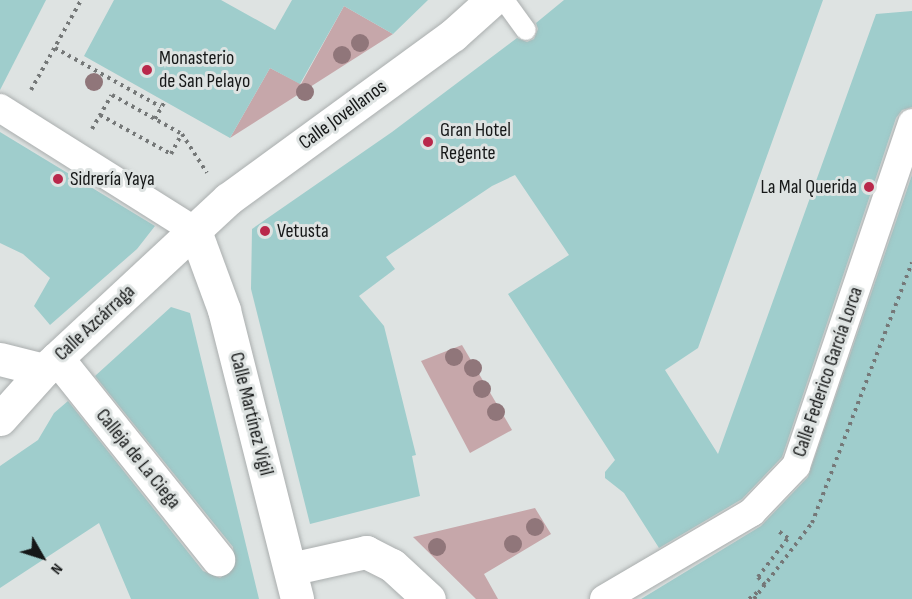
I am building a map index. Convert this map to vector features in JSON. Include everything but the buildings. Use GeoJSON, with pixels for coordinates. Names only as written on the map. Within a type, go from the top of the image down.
{"type":"FeatureCollection","features":[{"type":"Feature","properties":{"kind":"street","name":"Calle Jovellanos"},"geometry":{"type":"LineString","coordinates":[[195,231],[228,199],[453,35],[492,0]]}},
{"type":"Feature","properties":{"kind":"street"},"geometry":{"type":"LineString","coordinates":[[8,112],[195,231]]}},
{"type":"Feature","properties":{"kind":"street","name":"Calle Federico García Lorca"},"geometry":{"type":"LineString","coordinates":[[604,599],[752,512],[796,466],[912,123]]}},
{"type":"Feature","properties":{"kind":"street","name":"Calle Azcárraga"},"geometry":{"type":"LineString","coordinates":[[0,419],[50,364],[195,231]]}},
{"type":"Feature","properties":{"kind":"street","name":"Calle Martínez Vigil"},"geometry":{"type":"LineString","coordinates":[[195,231],[224,310],[293,584]]}},
{"type":"Feature","properties":{"kind":"street"},"geometry":{"type":"LineString","coordinates":[[0,359],[50,364]]}},
{"type":"Feature","properties":{"kind":"street","name":"Calleja de La Ciega"},"geometry":{"type":"LineString","coordinates":[[50,364],[218,559]]}},
{"type":"Feature","properties":{"kind":"street"},"geometry":{"type":"LineString","coordinates":[[293,584],[366,552],[392,565],[429,599]]}},
{"type":"Feature","properties":{"kind":"lane"},"geometry":{"type":"LineString","coordinates":[[504,0],[526,30]]}},
{"type":"Feature","properties":{"kind":"path"},"geometry":{"type":"LineString","coordinates":[[8,112],[55,48],[81,0]]}},
{"type":"Feature","properties":{"kind":"path"},"geometry":{"type":"LineString","coordinates":[[55,48],[161,107]]}},
{"type":"Feature","properties":{"kind":"path"},"geometry":{"type":"LineString","coordinates":[[93,128],[112,95],[182,134],[201,166]]}},
{"type":"Feature","properties":{"kind":"path"},"geometry":{"type":"LineString","coordinates":[[155,118],[165,100]]}},
{"type":"Feature","properties":{"kind":"path"},"geometry":{"type":"LineString","coordinates":[[100,115],[171,154],[182,134]]}},
{"type":"Feature","properties":{"kind":"path"},"geometry":{"type":"LineString","coordinates":[[754,599],[812,523],[912,263]]}},
{"type":"Feature","properties":{"kind":"path"},"geometry":{"type":"LineString","coordinates":[[767,584],[758,577],[784,543]]}},
{"type":"Feature","properties":{"kind":"path"},"geometry":{"type":"LineString","coordinates":[[748,599],[767,584]]}},
{"type":"Feature","properties":{"kind":"shaded area"},"geometry":{"type":"Polygon","coordinates":[[[344,6],[393,34],[230,138],[270,68],[301,84],[344,6]]]}},
{"type":"Feature","properties":{"kind":"shaded area"},"geometry":{"type":"Polygon","coordinates":[[[462,345],[512,430],[470,453],[421,361],[462,345]]]}},
{"type":"Feature","properties":{"kind":"shaded area"},"geometry":{"type":"Polygon","coordinates":[[[535,508],[551,534],[484,574],[498,599],[476,599],[413,537],[535,508]]]}},
{"type":"Feature","properties":{"kind":"place","name":"Monasterio de San Pelayo"},"geometry":{"type":"Point","coordinates":[147,70]}},
{"type":"Feature","properties":{"kind":"place","name":"Gran Hotel Regente"},"geometry":{"type":"Point","coordinates":[428,142]}},
{"type":"Feature","properties":{"kind":"place","name":"Sidrería Yaya"},"geometry":{"type":"Point","coordinates":[58,179]}},
{"type":"Feature","properties":{"kind":"place","name":"La Mal Querida"},"geometry":{"type":"Point","coordinates":[869,187]}},
{"type":"Feature","properties":{"kind":"place","name":"Vetusta"},"geometry":{"type":"Point","coordinates":[265,231]}}]}
